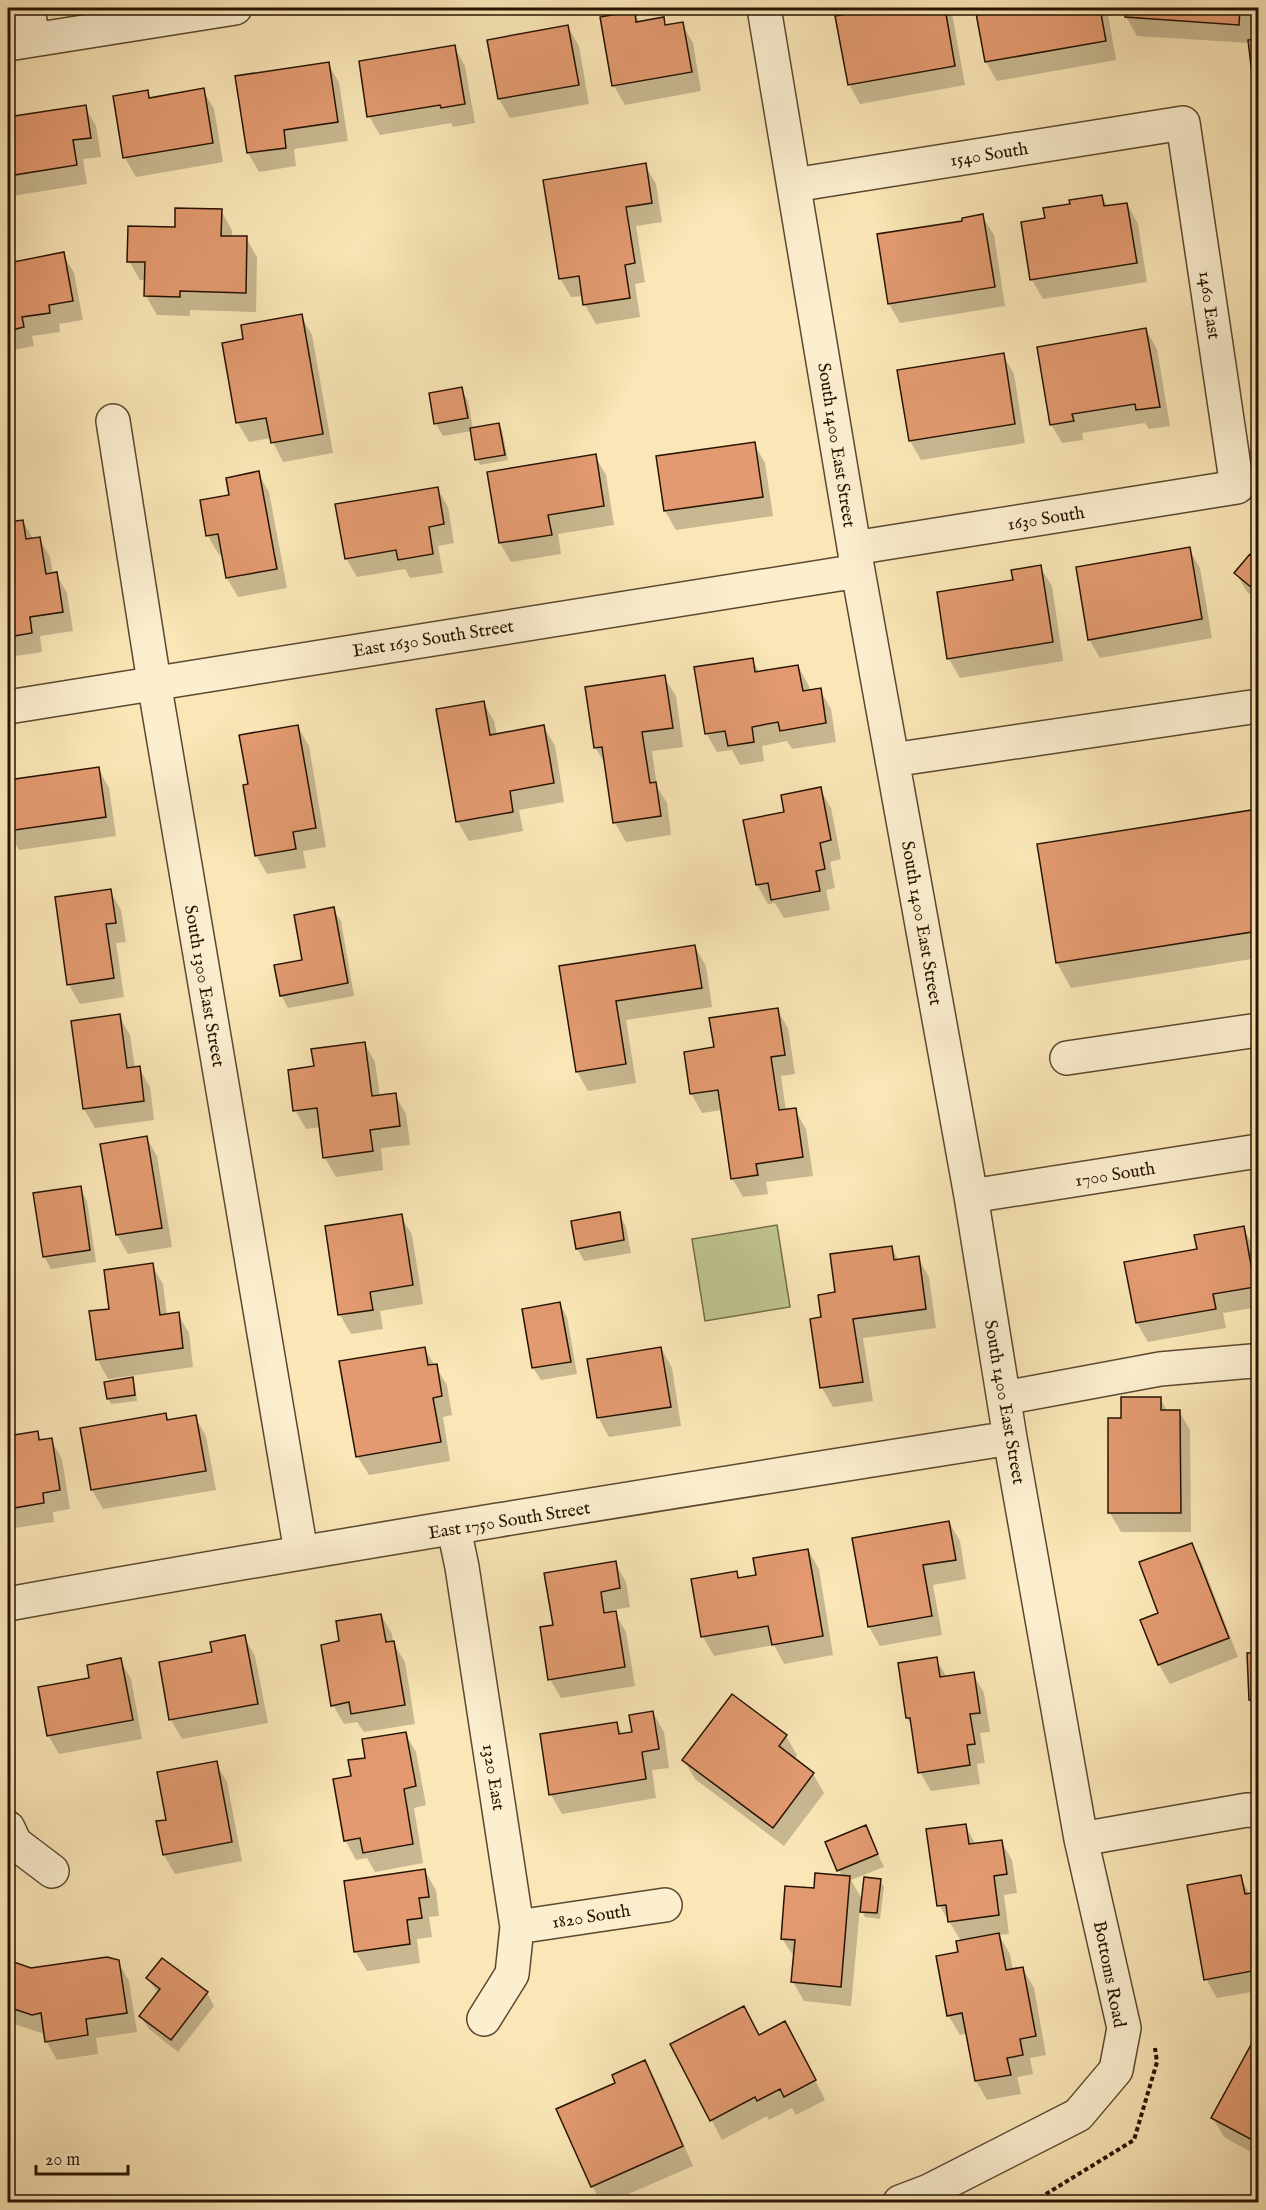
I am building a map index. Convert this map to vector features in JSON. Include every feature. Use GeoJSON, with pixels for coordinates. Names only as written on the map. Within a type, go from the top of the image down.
{"type":"FeatureCollection","features":[{"type":"Feature","properties":{"kind":"street"},"geometry":{"type":"LineString","coordinates":[[28,8],[20,42],[235,8]]}},
{"type":"Feature","properties":{"kind":"street","name":"South 1400 East Street"},"geometry":{"type":"LineString","coordinates":[[764,8],[856,560],[971,1196],[1081,1839]]}},
{"type":"Feature","properties":{"kind":"street","name":"1540 South"},"geometry":{"type":"LineString","coordinates":[[794,185],[1183,123]]}},
{"type":"Feature","properties":{"kind":"street","name":"1460 East"},"geometry":{"type":"LineString","coordinates":[[1183,123],[1237,487]]}},
{"type":"Feature","properties":{"kind":"street","name":"South 1300 East Street"},"geometry":{"type":"LineString","coordinates":[[113,421],[154,682],[301,1551]]}},
{"type":"Feature","properties":{"kind":"street","name":"1630 South"},"geometry":{"type":"LineString","coordinates":[[856,560],[1237,487]]}},
{"type":"Feature","properties":{"kind":"street","name":"East 1630 South Street"},"geometry":{"type":"LineString","coordinates":[[8,707],[856,560]]}},
{"type":"Feature","properties":{"kind":"street"},"geometry":{"type":"LineString","coordinates":[[892,760],[1258,706]]}},
{"type":"Feature","properties":{"kind":"street"},"geometry":{"type":"LineString","coordinates":[[1067,1058],[1258,1030]]}},
{"type":"Feature","properties":{"kind":"street","name":"1700 South"},"geometry":{"type":"LineString","coordinates":[[971,1196],[1258,1151]]}},
{"type":"Feature","properties":{"kind":"street"},"geometry":{"type":"LineString","coordinates":[[1004,1398],[1160,1369],[1252,1361],[1258,1363]]}},
{"type":"Feature","properties":{"kind":"street","name":"East 1750 South Street"},"geometry":{"type":"LineString","coordinates":[[8,1604],[301,1551],[454,1529],[1011,1438]]}},
{"type":"Feature","properties":{"kind":"street","name":"1320 East"},"geometry":{"type":"LineString","coordinates":[[454,1529],[462,1567],[517,1927],[512,1974],[484,2019]]}},
{"type":"Feature","properties":{"kind":"street"},"geometry":{"type":"LineString","coordinates":[[1081,1839],[1247,1809],[1258,1811]]}},
{"type":"Feature","properties":{"kind":"street"},"geometry":{"type":"LineString","coordinates":[[8,1828],[15,1842],[52,1871]]}},
{"type":"Feature","properties":{"kind":"street","name":"Bottoms Road"},"geometry":{"type":"LineString","coordinates":[[900,2202],[929,2191],[1078,2115],[1116,2070],[1124,2028],[1081,1839]]}},
{"type":"Feature","properties":{"kind":"street","name":"1820 South"},"geometry":{"type":"LineString","coordinates":[[517,1927],[665,1905]]}},
{"type":"Feature","properties":{"kind":"green space"},"geometry":{"type":"Polygon","coordinates":[[[777,1225],[790,1307],[705,1321],[692,1239],[777,1225]]]}},
{"type":"Feature","properties":{"kind":"building"},"geometry":{"type":"Polygon","coordinates":[[[884,8],[945,8],[955,66],[848,85],[835,16],[884,8]]]}},
{"type":"Feature","properties":{"kind":"building"},"geometry":{"type":"Polygon","coordinates":[[[975,8],[1100,8],[1106,41],[985,62],[975,8]]]}},
{"type":"Feature","properties":{"kind":"building"},"geometry":{"type":"Polygon","coordinates":[[[1125,8],[1240,8],[1239,25],[1125,17],[1125,8]]]}},
{"type":"Feature","properties":{"kind":"building"},"geometry":{"type":"Polygon","coordinates":[[[635,11],[636,22],[664,17],[665,25],[683,22],[692,72],[612,86],[600,17],[635,11]]]}},
{"type":"Feature","properties":{"kind":"building"},"geometry":{"type":"Polygon","coordinates":[[[568,25],[579,85],[498,99],[487,40],[568,25]]]}},
{"type":"Feature","properties":{"kind":"building"},"geometry":{"type":"Polygon","coordinates":[[[1258,38],[1258,87],[1257,73],[1252,74],[1248,40],[1258,38]]]}},
{"type":"Feature","properties":{"kind":"building"},"geometry":{"type":"Polygon","coordinates":[[[455,45],[465,104],[441,108],[440,105],[367,117],[359,61],[455,45]]]}},
{"type":"Feature","properties":{"kind":"building"},"geometry":{"type":"Polygon","coordinates":[[[329,62],[338,122],[284,130],[286,148],[247,153],[235,76],[329,62]]]}},
{"type":"Feature","properties":{"kind":"building"},"geometry":{"type":"Polygon","coordinates":[[[204,88],[213,143],[123,158],[113,96],[148,90],[149,98],[204,88]]]}},
{"type":"Feature","properties":{"kind":"building"},"geometry":{"type":"Polygon","coordinates":[[[86,105],[91,138],[73,140],[77,165],[8,176],[8,117],[86,105]]]}},
{"type":"Feature","properties":{"kind":"building"},"geometry":{"type":"Polygon","coordinates":[[[646,163],[652,203],[626,207],[635,263],[625,265],[630,298],[583,305],[579,276],[559,279],[543,180],[646,163]]]}},
{"type":"Feature","properties":{"kind":"building"},"geometry":{"type":"Polygon","coordinates":[[[1102,195],[1104,206],[1127,203],[1137,263],[1030,280],[1021,222],[1045,218],[1043,208],[1070,204],[1069,200],[1102,195]]]}},
{"type":"Feature","properties":{"kind":"building"},"geometry":{"type":"Polygon","coordinates":[[[175,208],[222,209],[221,236],[247,236],[246,293],[180,291],[180,297],[144,296],[145,262],[127,262],[128,226],[175,227],[175,208]]]}},
{"type":"Feature","properties":{"kind":"building"},"geometry":{"type":"Polygon","coordinates":[[[983,214],[995,287],[888,304],[877,234],[962,221],[962,218],[983,214]]]}},
{"type":"Feature","properties":{"kind":"building"},"geometry":{"type":"Polygon","coordinates":[[[64,252],[73,301],[49,305],[50,313],[22,317],[24,327],[8,331],[8,263],[64,252]]]}},
{"type":"Feature","properties":{"kind":"building"},"geometry":{"type":"Polygon","coordinates":[[[302,314],[323,434],[271,443],[266,418],[236,423],[222,343],[243,339],[241,325],[302,314]]]}},
{"type":"Feature","properties":{"kind":"building"},"geometry":{"type":"Polygon","coordinates":[[[1146,328],[1160,407],[1136,410],[1135,404],[1072,414],[1074,421],[1050,425],[1037,347],[1146,328]]]}},
{"type":"Feature","properties":{"kind":"building"},"geometry":{"type":"Polygon","coordinates":[[[1004,353],[1015,424],[909,441],[897,370],[1004,353]]]}},
{"type":"Feature","properties":{"kind":"building"},"geometry":{"type":"Polygon","coordinates":[[[462,387],[468,418],[434,424],[429,393],[462,387]]]}},
{"type":"Feature","properties":{"kind":"building"},"geometry":{"type":"Polygon","coordinates":[[[499,423],[505,455],[475,460],[470,428],[499,423]]]}},
{"type":"Feature","properties":{"kind":"building"},"geometry":{"type":"Polygon","coordinates":[[[755,442],[763,497],[664,511],[656,456],[755,442]]]}},
{"type":"Feature","properties":{"kind":"building"},"geometry":{"type":"Polygon","coordinates":[[[596,454],[604,506],[548,515],[552,535],[499,543],[487,472],[596,454]]]}},
{"type":"Feature","properties":{"kind":"building"},"geometry":{"type":"Polygon","coordinates":[[[259,471],[277,569],[226,578],[218,534],[206,536],[200,500],[229,495],[226,478],[259,471]]]}},
{"type":"Feature","properties":{"kind":"building"},"geometry":{"type":"Polygon","coordinates":[[[438,487],[444,524],[429,527],[433,554],[398,560],[396,550],[345,559],[335,504],[438,487]]]}},
{"type":"Feature","properties":{"kind":"building"},"geometry":{"type":"Polygon","coordinates":[[[23,520],[26,539],[40,537],[46,574],[57,572],[63,612],[30,617],[32,633],[8,637],[8,522],[23,520]]]}},
{"type":"Feature","properties":{"kind":"building"},"geometry":{"type":"Polygon","coordinates":[[[1190,547],[1202,619],[1088,640],[1076,567],[1190,547]]]}},
{"type":"Feature","properties":{"kind":"building"},"geometry":{"type":"Polygon","coordinates":[[[1250,554],[1258,561],[1258,593],[1234,573],[1250,554]]]}},
{"type":"Feature","properties":{"kind":"building"},"geometry":{"type":"Polygon","coordinates":[[[1041,565],[1053,642],[947,659],[937,592],[1013,580],[1011,570],[1041,565]]]}},
{"type":"Feature","properties":{"kind":"building"},"geometry":{"type":"Polygon","coordinates":[[[753,658],[755,672],[798,665],[803,691],[821,688],[826,723],[780,731],[778,722],[752,727],[754,742],[728,746],[725,731],[705,734],[694,667],[753,658]]]}},
{"type":"Feature","properties":{"kind":"building"},"geometry":{"type":"Polygon","coordinates":[[[665,675],[673,728],[642,732],[650,783],[656,782],[661,816],[613,823],[602,747],[594,748],[585,687],[665,675]]]}},
{"type":"Feature","properties":{"kind":"building"},"geometry":{"type":"Polygon","coordinates":[[[484,701],[490,735],[544,725],[554,783],[510,791],[513,812],[456,822],[436,709],[484,701]]]}},
{"type":"Feature","properties":{"kind":"building"},"geometry":{"type":"Polygon","coordinates":[[[298,725],[316,828],[293,832],[296,849],[255,856],[243,785],[248,784],[239,735],[298,725]]]}},
{"type":"Feature","properties":{"kind":"building"},"geometry":{"type":"Polygon","coordinates":[[[99,767],[106,817],[8,831],[8,780],[99,767]]]}},
{"type":"Feature","properties":{"kind":"building"},"geometry":{"type":"Polygon","coordinates":[[[821,787],[831,840],[820,843],[825,869],[816,871],[820,891],[771,900],[768,883],[756,885],[743,820],[784,812],[781,795],[821,787]]]}},
{"type":"Feature","properties":{"kind":"building"},"geometry":{"type":"Polygon","coordinates":[[[1258,809],[1258,931],[1056,963],[1037,844],[1258,809]]]}},
{"type":"Feature","properties":{"kind":"building"},"geometry":{"type":"Polygon","coordinates":[[[111,889],[116,923],[106,924],[114,978],[67,985],[55,897],[111,889]]]}},
{"type":"Feature","properties":{"kind":"building"},"geometry":{"type":"Polygon","coordinates":[[[334,907],[348,983],[280,996],[274,965],[302,960],[294,915],[334,907]]]}},
{"type":"Feature","properties":{"kind":"building"},"geometry":{"type":"Polygon","coordinates":[[[695,945],[702,988],[616,1001],[626,1064],[576,1072],[559,966],[695,945]]]}},
{"type":"Feature","properties":{"kind":"building"},"geometry":{"type":"Polygon","coordinates":[[[778,1008],[785,1055],[771,1057],[779,1110],[796,1108],[803,1157],[756,1164],[758,1175],[731,1179],[718,1090],[690,1094],[684,1052],[714,1047],[709,1018],[778,1008]]]}},
{"type":"Feature","properties":{"kind":"building"},"geometry":{"type":"Polygon","coordinates":[[[120,1014],[127,1068],[140,1066],[144,1101],[83,1109],[71,1021],[120,1014]]]}},
{"type":"Feature","properties":{"kind":"building"},"geometry":{"type":"Polygon","coordinates":[[[365,1042],[372,1096],[396,1093],[400,1126],[370,1130],[373,1151],[323,1158],[317,1108],[293,1111],[288,1070],[314,1066],[311,1049],[365,1042]]]}},
{"type":"Feature","properties":{"kind":"building"},"geometry":{"type":"Polygon","coordinates":[[[147,1136],[162,1228],[116,1235],[100,1144],[147,1136]]]}},
{"type":"Feature","properties":{"kind":"building"},"geometry":{"type":"Polygon","coordinates":[[[81,1186],[90,1250],[43,1257],[33,1193],[81,1186]]]}},
{"type":"Feature","properties":{"kind":"building"},"geometry":{"type":"Polygon","coordinates":[[[620,1212],[624,1240],[576,1249],[571,1221],[620,1212]]]}},
{"type":"Feature","properties":{"kind":"building"},"geometry":{"type":"Polygon","coordinates":[[[402,1214],[413,1285],[370,1292],[373,1310],[338,1315],[325,1226],[402,1214]]]}},
{"type":"Feature","properties":{"kind":"building"},"geometry":{"type":"Polygon","coordinates":[[[1244,1226],[1255,1287],[1213,1294],[1216,1309],[1136,1323],[1124,1262],[1197,1249],[1194,1235],[1244,1226]]]}},
{"type":"Feature","properties":{"kind":"building"},"geometry":{"type":"Polygon","coordinates":[[[892,1246],[894,1260],[919,1256],[926,1309],[853,1319],[863,1382],[820,1388],[810,1319],[821,1317],[818,1295],[835,1292],[830,1254],[892,1246]]]}},
{"type":"Feature","properties":{"kind":"building"},"geometry":{"type":"Polygon","coordinates":[[[153,1263],[160,1315],[179,1312],[183,1348],[96,1360],[89,1311],[109,1309],[104,1270],[153,1263]]]}},
{"type":"Feature","properties":{"kind":"building"},"geometry":{"type":"Polygon","coordinates":[[[560,1302],[571,1362],[532,1368],[522,1309],[560,1302]]]}},
{"type":"Feature","properties":{"kind":"building"},"geometry":{"type":"Polygon","coordinates":[[[425,1347],[428,1365],[437,1364],[442,1396],[433,1398],[441,1442],[356,1457],[339,1361],[425,1347]]]}},
{"type":"Feature","properties":{"kind":"building"},"geometry":{"type":"Polygon","coordinates":[[[661,1347],[671,1407],[597,1418],[587,1359],[661,1347]]]}},
{"type":"Feature","properties":{"kind":"building"},"geometry":{"type":"Polygon","coordinates":[[[133,1377],[135,1395],[107,1399],[104,1382],[133,1377]]]}},
{"type":"Feature","properties":{"kind":"building"},"geometry":{"type":"Polygon","coordinates":[[[1121,1397],[1161,1397],[1161,1410],[1180,1410],[1181,1513],[1108,1513],[1108,1418],[1121,1418],[1121,1397]]]}},
{"type":"Feature","properties":{"kind":"building"},"geometry":{"type":"Polygon","coordinates":[[[166,1413],[167,1420],[196,1415],[206,1471],[91,1490],[80,1428],[166,1413]]]}},
{"type":"Feature","properties":{"kind":"building"},"geometry":{"type":"Polygon","coordinates":[[[38,1431],[39,1440],[52,1438],[60,1490],[43,1493],[44,1503],[8,1509],[8,1436],[38,1431]]]}},
{"type":"Feature","properties":{"kind":"building"},"geometry":{"type":"Polygon","coordinates":[[[949,1521],[956,1560],[923,1565],[932,1616],[868,1627],[852,1538],[949,1521]]]}},
{"type":"Feature","properties":{"kind":"building"},"geometry":{"type":"Polygon","coordinates":[[[1192,1543],[1229,1638],[1158,1665],[1140,1620],[1158,1613],[1139,1562],[1192,1543]]]}},
{"type":"Feature","properties":{"kind":"building"},"geometry":{"type":"Polygon","coordinates":[[[808,1549],[823,1636],[772,1645],[768,1626],[701,1637],[691,1579],[737,1571],[738,1578],[756,1575],[753,1558],[808,1549]]]}},
{"type":"Feature","properties":{"kind":"building"},"geometry":{"type":"Polygon","coordinates":[[[616,1561],[620,1588],[601,1592],[604,1613],[616,1611],[625,1667],[548,1680],[540,1627],[553,1625],[544,1573],[616,1561]]]}},
{"type":"Feature","properties":{"kind":"building"},"geometry":{"type":"Polygon","coordinates":[[[381,1614],[386,1642],[394,1641],[405,1705],[351,1714],[349,1702],[331,1706],[321,1645],[339,1641],[336,1621],[381,1614]]]}},
{"type":"Feature","properties":{"kind":"building"},"geometry":{"type":"Polygon","coordinates":[[[245,1635],[258,1704],[169,1720],[159,1662],[212,1652],[210,1642],[245,1635]]]}},
{"type":"Feature","properties":{"kind":"building"},"geometry":{"type":"Polygon","coordinates":[[[1247,1653],[1258,1653],[1258,1700],[1249,1700],[1247,1653]]]}},
{"type":"Feature","properties":{"kind":"building"},"geometry":{"type":"Polygon","coordinates":[[[937,1657],[940,1677],[974,1672],[980,1713],[970,1714],[975,1744],[967,1745],[970,1765],[918,1773],[910,1718],[906,1718],[898,1663],[937,1657]]]}},
{"type":"Feature","properties":{"kind":"building"},"geometry":{"type":"Polygon","coordinates":[[[121,1658],[133,1720],[47,1736],[38,1687],[89,1678],[87,1665],[121,1658]]]}},
{"type":"Feature","properties":{"kind":"building"},"geometry":{"type":"Polygon","coordinates":[[[732,1694],[787,1735],[779,1746],[814,1773],[773,1828],[682,1760],[732,1694]]]}},
{"type":"Feature","properties":{"kind":"building"},"geometry":{"type":"Polygon","coordinates":[[[653,1711],[659,1749],[642,1752],[646,1779],[549,1795],[540,1734],[617,1722],[619,1734],[632,1732],[629,1715],[653,1711]]]}},
{"type":"Feature","properties":{"kind":"building"},"geometry":{"type":"Polygon","coordinates":[[[406,1732],[416,1786],[404,1789],[413,1844],[363,1853],[360,1838],[344,1841],[333,1779],[351,1776],[348,1760],[365,1758],[362,1739],[406,1732]]]}},
{"type":"Feature","properties":{"kind":"building"},"geometry":{"type":"Polygon","coordinates":[[[217,1761],[232,1842],[163,1855],[156,1821],[166,1820],[157,1772],[217,1761]]]}},
{"type":"Feature","properties":{"kind":"building"},"geometry":{"type":"Polygon","coordinates":[[[966,1824],[969,1844],[1002,1840],[1007,1874],[994,1876],[999,1915],[948,1922],[946,1905],[937,1906],[926,1829],[966,1824]]]}},
{"type":"Feature","properties":{"kind":"building"},"geometry":{"type":"Polygon","coordinates":[[[866,1825],[878,1854],[837,1871],[825,1842],[866,1825]]]}},
{"type":"Feature","properties":{"kind":"building"},"geometry":{"type":"Polygon","coordinates":[[[425,1869],[429,1897],[419,1898],[422,1918],[407,1920],[410,1944],[354,1952],[344,1881],[425,1869]]]}},
{"type":"Feature","properties":{"kind":"building"},"geometry":{"type":"Polygon","coordinates":[[[815,1873],[850,1876],[841,1987],[791,1982],[795,1940],[781,1939],[785,1886],[814,1888],[815,1873]]]}},
{"type":"Feature","properties":{"kind":"building"},"geometry":{"type":"Polygon","coordinates":[[[1241,1875],[1245,1894],[1258,1892],[1258,1927],[1254,1928],[1258,1950],[1258,1970],[1204,1980],[1187,1885],[1241,1875]]]}},
{"type":"Feature","properties":{"kind":"building"},"geometry":{"type":"Polygon","coordinates":[[[864,1877],[881,1879],[877,1913],[860,1912],[864,1877]]]}},
{"type":"Feature","properties":{"kind":"building"},"geometry":{"type":"Polygon","coordinates":[[[999,1933],[1006,1970],[1023,1967],[1036,2036],[1020,2039],[1023,2055],[1007,2058],[1011,2075],[975,2081],[962,2013],[947,2016],[936,1956],[958,1952],[956,1941],[999,1933]]]}},
{"type":"Feature","properties":{"kind":"building"},"geometry":{"type":"Polygon","coordinates":[[[107,1957],[119,1960],[127,2013],[86,2019],[88,2035],[45,2042],[41,2013],[32,2015],[8,2007],[8,1960],[31,1968],[107,1957]]]}},
{"type":"Feature","properties":{"kind":"building"},"geometry":{"type":"Polygon","coordinates":[[[162,1958],[208,1992],[171,2040],[139,2016],[160,1989],[146,1978],[162,1958]]]}},
{"type":"Feature","properties":{"kind":"building"},"geometry":{"type":"Polygon","coordinates":[[[744,2006],[759,2035],[785,2021],[816,2080],[784,2097],[780,2089],[757,2101],[755,2097],[710,2121],[670,2044],[744,2006]]]}},
{"type":"Feature","properties":{"kind":"building"},"geometry":{"type":"Polygon","coordinates":[[[1252,2043],[1258,2046],[1258,2143],[1211,2118],[1252,2043]]]}},
{"type":"Feature","properties":{"kind":"building"},"geometry":{"type":"Polygon","coordinates":[[[645,2060],[683,2146],[591,2187],[556,2109],[615,2083],[612,2075],[645,2060]]]}}]}
